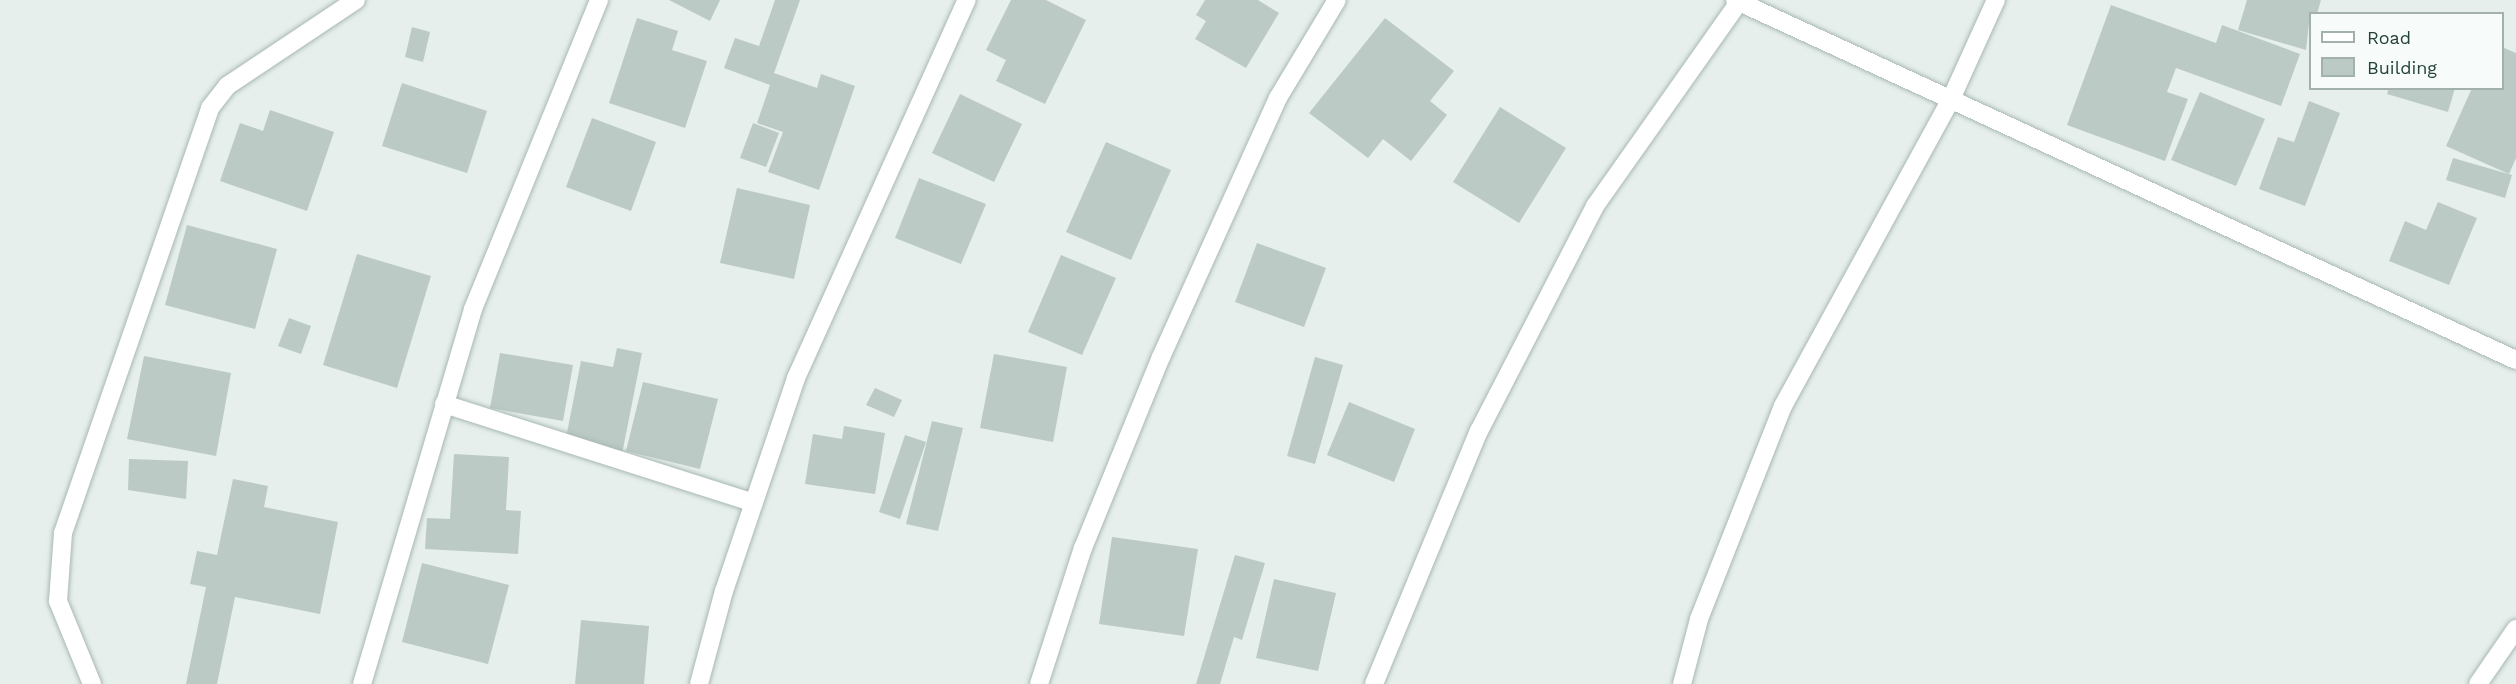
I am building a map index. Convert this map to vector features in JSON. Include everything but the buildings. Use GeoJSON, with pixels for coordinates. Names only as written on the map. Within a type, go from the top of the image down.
{"type":"FeatureCollection","features":[{"type":"Feature","properties":{"kind":"street"},"geometry":{"type":"LineString","coordinates":[[92,684],[58,601],[63,533],[210,108],[227,86],[356,0]]}},
{"type":"Feature","properties":{"kind":"street"},"geometry":{"type":"LineString","coordinates":[[362,684],[473,309],[599,0]]}},
{"type":"Feature","properties":{"kind":"street"},"geometry":{"type":"LineString","coordinates":[[699,684],[754,502],[796,378],[967,0]]}},
{"type":"Feature","properties":{"kind":"street"},"geometry":{"type":"LineString","coordinates":[[1039,684],[1083,548],[1161,357],[1278,98],[1337,0]]}},
{"type":"Feature","properties":{"kind":"street"},"geometry":{"type":"LineString","coordinates":[[1682,684],[1699,619],[1783,406],[1951,99],[1996,0]]}},
{"type":"Feature","properties":{"kind":"street"},"geometry":{"type":"LineString","coordinates":[[1374,684],[1479,431],[1595,206],[1737,1],[2516,360]]}},
{"type":"Feature","properties":{"kind":"street"},"geometry":{"type":"LineString","coordinates":[[444,404],[754,502]]}},
{"type":"Feature","properties":{"kind":"street"},"geometry":{"type":"LineString","coordinates":[[2478,684],[2516,629]]}}]}
